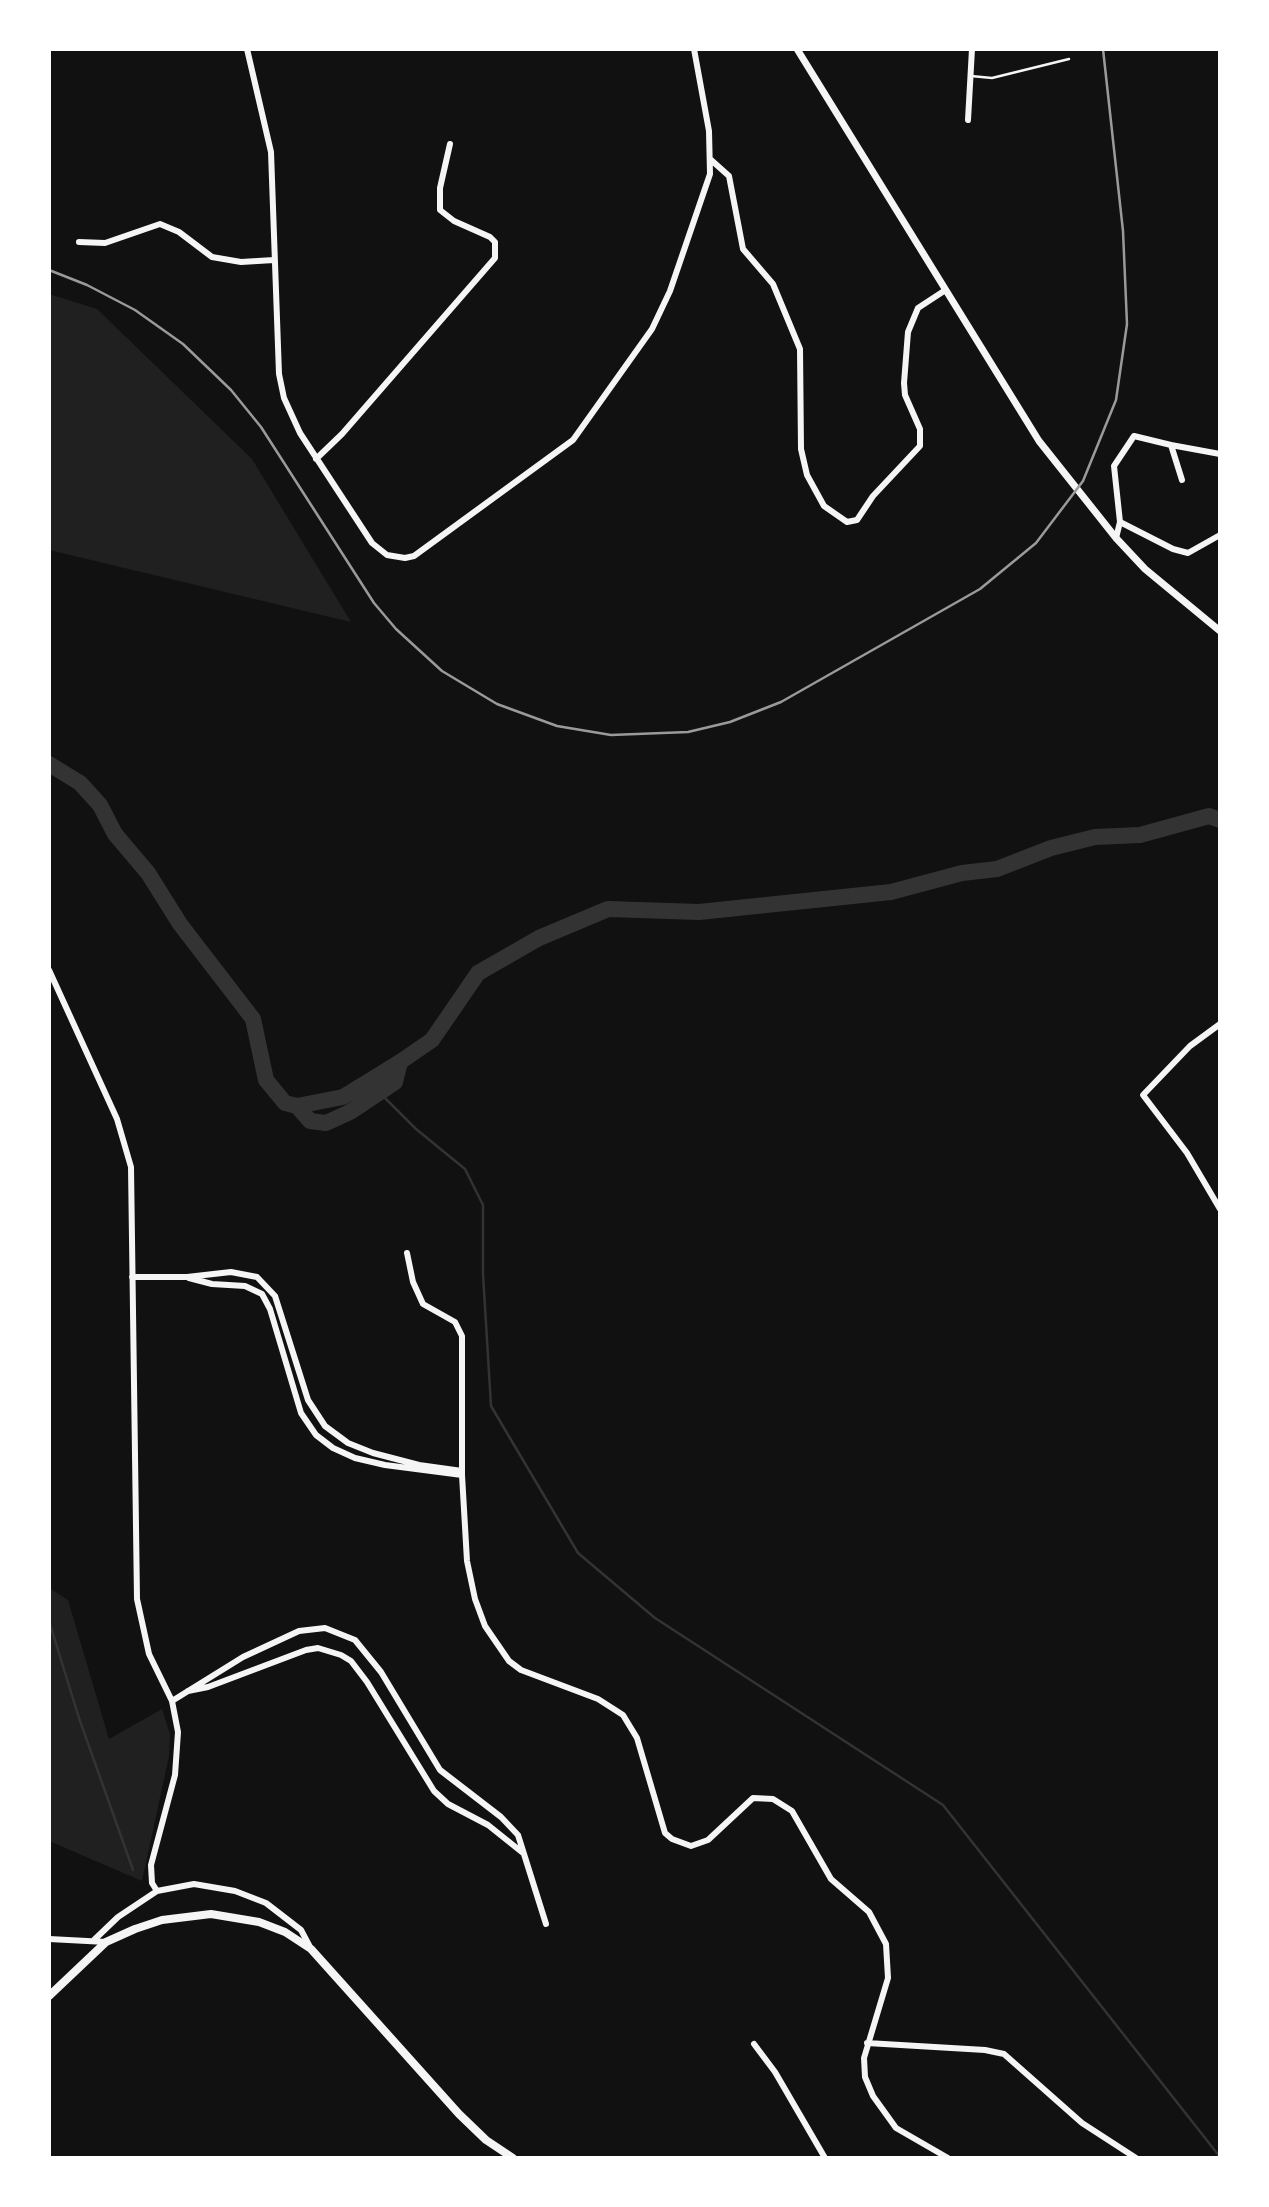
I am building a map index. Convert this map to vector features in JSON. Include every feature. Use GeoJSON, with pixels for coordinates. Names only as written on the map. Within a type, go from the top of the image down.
{"type":"FeatureCollection","features":[{"type":"Feature","properties":{"kind":"main road"},"geometry":{"type":"LineString","coordinates":[[49,1996],[106,1942],[163,1920],[211,1914],[259,1922],[285,1932],[311,1949],[459,2114],[486,2140],[513,2158]]}},
{"type":"Feature","properties":{"kind":"street"},"geometry":{"type":"LineString","coordinates":[[247,49],[271,152],[281,386],[288,410],[316,459],[372,543],[387,555],[405,558],[414,556],[562,449],[584,427],[661,314],[705,198],[710,174],[709,131],[694,49]]}},
{"type":"Feature","properties":{"kind":"street"},"geometry":{"type":"LineString","coordinates":[[797,49],[1017,410],[1116,538],[1175,596],[1220,631]]}},
{"type":"Feature","properties":{"kind":"street"},"geometry":{"type":"LineString","coordinates":[[968,120],[972,49]]}},
{"type":"Feature","properties":{"kind":"street"},"geometry":{"type":"LineString","coordinates":[[316,459],[349,426],[495,258],[495,242],[490,237],[454,221],[440,210],[440,188],[450,144]]}},
{"type":"Feature","properties":{"kind":"street"},"geometry":{"type":"LineString","coordinates":[[710,159],[729,176],[743,249],[773,284],[800,349],[802,449],[807,475],[824,506],[847,522],[857,520],[873,496],[920,446],[920,429],[905,395],[908,332],[918,308],[944,291]]}},
{"type":"Feature","properties":{"kind":"street"},"geometry":{"type":"LineString","coordinates":[[79,242],[105,243],[160,225],[179,232],[212,257],[241,262],[274,260]]}},
{"type":"Feature","properties":{"kind":"street"},"geometry":{"type":"LineString","coordinates":[[1116,538],[1120,522],[1114,466],[1133,436],[1220,454]]}},
{"type":"Feature","properties":{"kind":"street"},"geometry":{"type":"LineString","coordinates":[[1171,445],[1182,480]]}},
{"type":"Feature","properties":{"kind":"street"},"geometry":{"type":"LineString","coordinates":[[1120,522],[1173,550],[1188,553],[1220,535]]}},
{"type":"Feature","properties":{"kind":"street"},"geometry":{"type":"LineString","coordinates":[[49,970],[128,1150],[133,1186],[136,1599],[149,1654],[172,1701],[179,1747],[151,1865],[152,1883],[157,1891]]}},
{"type":"Feature","properties":{"kind":"street"},"geometry":{"type":"LineString","coordinates":[[1220,1024],[1190,1046],[1143,1095],[1182,1146],[1220,1209]]}},
{"type":"Feature","properties":{"kind":"street"},"geometry":{"type":"LineString","coordinates":[[407,1253],[413,1282],[423,1304],[455,1322],[462,1336],[462,1473],[469,1580],[485,1626],[499,1648],[521,1670],[598,1699],[623,1715],[637,1738],[665,1833],[680,1843],[699,1845],[720,1830],[753,1798],[773,1799],[792,1811],[831,1879],[869,1912],[882,1936],[889,1961],[884,1997],[867,2043],[865,2077],[880,2109],[906,2136],[948,2158]]}},
{"type":"Feature","properties":{"kind":"street"},"geometry":{"type":"LineString","coordinates":[[132,1278],[187,1278],[241,1272],[265,1282],[278,1303],[313,1409],[338,1437],[388,1458],[462,1473]]}},
{"type":"Feature","properties":{"kind":"street"},"geometry":{"type":"LineString","coordinates":[[187,1278],[212,1284],[245,1286],[262,1294],[271,1310],[301,1413],[322,1440],[344,1453],[367,1461],[462,1473]]}},
{"type":"Feature","properties":{"kind":"street"},"geometry":{"type":"LineString","coordinates":[[172,1701],[243,1657],[299,1631],[325,1628],[344,1633],[366,1650],[440,1770],[512,1827],[524,1854],[546,1924]]}},
{"type":"Feature","properties":{"kind":"street"},"geometry":{"type":"LineString","coordinates":[[187,1691],[208,1687],[306,1650],[318,1648],[341,1655],[351,1661],[367,1682],[434,1791],[448,1804],[488,1825],[524,1854]]}},
{"type":"Feature","properties":{"kind":"street"},"geometry":{"type":"LineString","coordinates":[[93,1940],[118,1917],[157,1891],[194,1884],[246,1895],[266,1903],[301,1930],[311,1949]]}},
{"type":"Feature","properties":{"kind":"street"},"geometry":{"type":"LineString","coordinates":[[49,1939],[106,1942]]}},
{"type":"Feature","properties":{"kind":"street"},"geometry":{"type":"LineString","coordinates":[[867,2043],[985,2050],[1004,2054],[1082,2123],[1136,2158]]}},
{"type":"Feature","properties":{"kind":"street"},"geometry":{"type":"LineString","coordinates":[[754,2044],[775,2071],[825,2158]]}},
{"type":"Feature","properties":{"kind":"lane"},"geometry":{"type":"LineString","coordinates":[[971,76],[992,78],[1069,59]]}},
{"type":"Feature","properties":{"kind":"shaded area"},"geometry":{"type":"Polygon","coordinates":[[[49,294],[97,309],[252,459],[351,622],[49,550],[49,294]]]}},
{"type":"Feature","properties":{"kind":"shaded area"},"geometry":{"type":"Polygon","coordinates":[[[49,1588],[68,1600],[109,1739],[162,1709],[170,1734],[169,1756],[142,1881],[49,1841],[49,1588]]]}},
{"type":"Feature","properties":{"kind":"waterway"},"geometry":{"type":"LineString","coordinates":[[49,764],[80,783],[100,805],[115,834],[148,873],[180,924],[253,1019],[266,1080],[285,1103],[297,1106],[310,1121],[326,1123],[350,1112],[395,1082],[400,1062],[432,1040],[478,973],[539,938],[608,909],[699,912],[891,892],[962,873],[997,869],[1051,848],[1095,837],[1140,835],[1209,816],[1220,820]]}},
{"type":"Feature","properties":{"kind":"waterway"},"geometry":{"type":"LineString","coordinates":[[297,1106],[343,1097],[400,1062]]}},
{"type":"Feature","properties":{"kind":"waterway"},"geometry":{"type":"LineString","coordinates":[[380,1093],[416,1129],[465,1169],[483,1205],[483,1274],[491,1406],[578,1553],[655,1618],[943,1805],[1220,2157]]}},
{"type":"Feature","properties":{"kind":"waterway"},"geometry":{"type":"LineString","coordinates":[[49,1621],[79,1718],[133,1870]]}},
{"type":"Feature","properties":{"kind":"railway"},"geometry":{"type":"LineString","coordinates":[[49,270],[87,285],[135,310],[183,344],[231,390],[261,427],[374,603],[396,629],[442,671],[497,704],[557,726],[611,735],[688,732],[730,722],[781,702],[980,589],[1036,543],[1083,481],[1116,400],[1127,324],[1123,231],[1103,49]]}}]}
